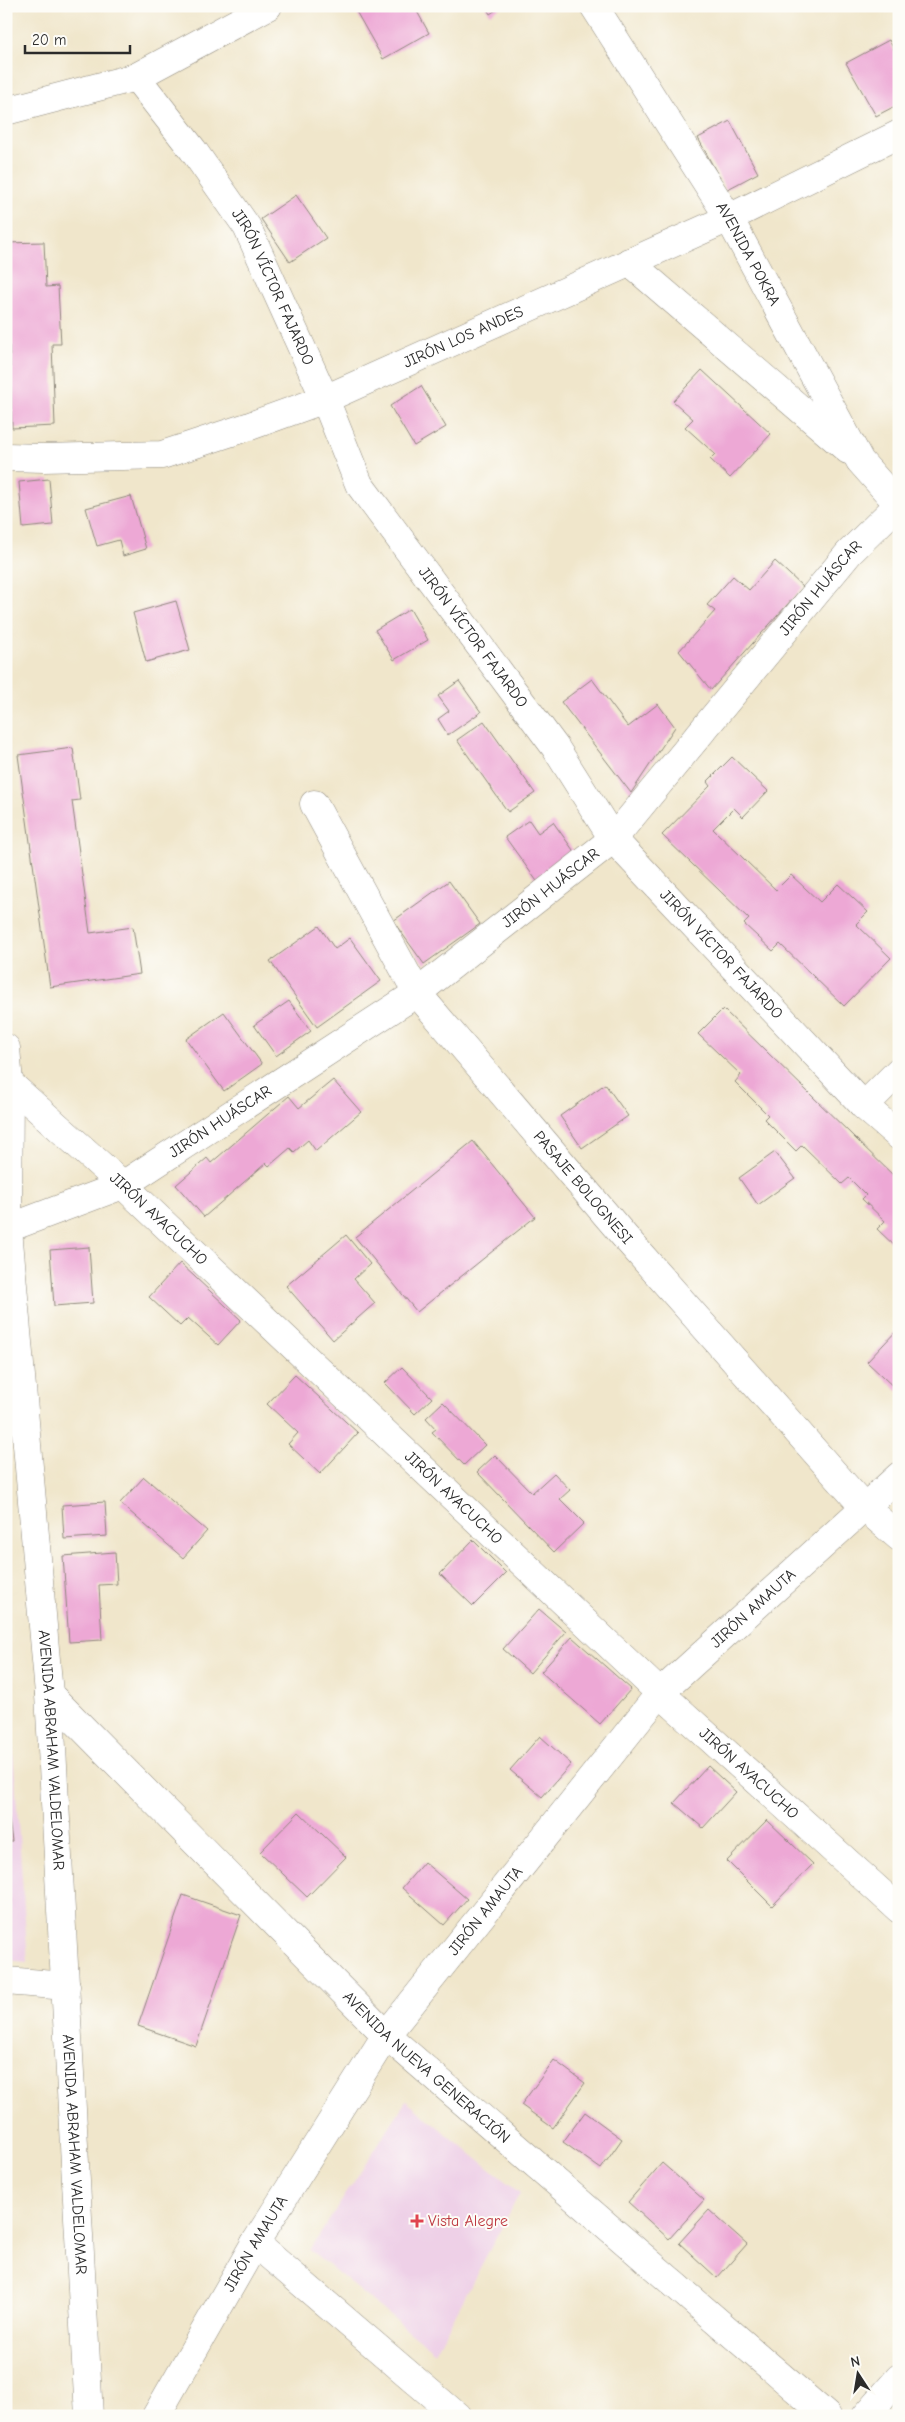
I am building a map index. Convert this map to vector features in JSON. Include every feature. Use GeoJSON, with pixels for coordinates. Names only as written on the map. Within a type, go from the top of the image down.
{"type":"FeatureCollection","features":[{"type":"Feature","properties":{"kind":"street"},"geometry":{"type":"LineString","coordinates":[[6,111],[136,77],[268,6]]}},
{"type":"Feature","properties":{"kind":"street","name":"AVENIDA POKRA"},"geometry":{"type":"LineString","coordinates":[[594,6],[729,218],[860,461],[899,504]]}},
{"type":"Feature","properties":{"kind":"street","name":"JIRÓN VÍCTOR FAJARDO"},"geometry":{"type":"LineString","coordinates":[[136,77],[193,150],[247,227],[325,398],[359,484],[555,746],[613,839],[864,1106],[899,1136]]}},
{"type":"Feature","properties":{"kind":"street","name":"JIRÓN LOS ANDES"},"geometry":{"type":"LineString","coordinates":[[6,457],[162,455],[250,426],[325,398],[729,218],[899,134]]}},
{"type":"Feature","properties":{"kind":"street"},"geometry":{"type":"LineString","coordinates":[[629,262],[860,461]]}},
{"type":"Feature","properties":{"kind":"street","name":"JIRÓN HUÁSCAR"},"geometry":{"type":"LineString","coordinates":[[7,1229],[123,1185],[418,993],[613,839],[849,554],[899,504]]}},
{"type":"Feature","properties":{"kind":"street","name":"PASAJE BOLOGNESI"},"geometry":{"type":"LineString","coordinates":[[314,804],[418,993],[625,1237],[864,1507],[899,1537]]}},
{"type":"Feature","properties":{"kind":"street","name":"AVENIDA ABRAHAM VALDELOMAR"},"geometry":{"type":"LineString","coordinates":[[6,1048],[9,1083],[7,1229],[49,1694],[89,2416]]}},
{"type":"Feature","properties":{"kind":"street"},"geometry":{"type":"LineString","coordinates":[[864,1106],[899,1071]]}},
{"type":"Feature","properties":{"kind":"street","name":"JIRÓN AYACUCHO"},"geometry":{"type":"LineString","coordinates":[[9,1083],[123,1185],[660,1694],[899,1909]]}},
{"type":"Feature","properties":{"kind":"street","name":"JIRÓN AMAUTA"},"geometry":{"type":"LineString","coordinates":[[156,2416],[254,2243],[386,2035],[660,1694],[899,1476]]}},
{"type":"Feature","properties":{"kind":"street","name":"AVENIDA NUEVA GENERACIÓN"},"geometry":{"type":"LineString","coordinates":[[49,1694],[386,2035],[827,2416]]}},
{"type":"Feature","properties":{"kind":"street"},"geometry":{"type":"LineString","coordinates":[[6,1982],[66,1986]]}},
{"type":"Feature","properties":{"kind":"street"},"geometry":{"type":"LineString","coordinates":[[254,2243],[457,2416]]}},
{"type":"Feature","properties":{"kind":"street"},"geometry":{"type":"LineString","coordinates":[[866,2416],[899,2378]]}},
{"type":"Feature","properties":{"kind":"shaded area"},"geometry":{"type":"Polygon","coordinates":[[[6,1652],[28,1962],[6,1960],[6,1652]]]}},
{"type":"Feature","properties":{"kind":"shaded area","name":"Vista Alegre"},"geometry":{"type":"Polygon","coordinates":[[[406,2101],[520,2193],[435,2352],[310,2250],[406,2101]]]}},
{"type":"Feature","properties":{"kind":"building"},"geometry":{"type":"Polygon","coordinates":[[[353,6],[414,6],[429,33],[383,59],[353,6]]]}},
{"type":"Feature","properties":{"kind":"building"},"geometry":{"type":"Polygon","coordinates":[[[485,6],[502,6],[490,14],[485,6]]]}},
{"type":"Feature","properties":{"kind":"building"},"geometry":{"type":"Polygon","coordinates":[[[889,40],[899,59],[899,104],[876,116],[846,63],[889,40]]]}},
{"type":"Feature","properties":{"kind":"building"},"geometry":{"type":"Polygon","coordinates":[[[730,121],[758,173],[726,190],[698,138],[730,121]]]}},
{"type":"Feature","properties":{"kind":"building"},"geometry":{"type":"Polygon","coordinates":[[[296,195],[326,238],[290,262],[261,219],[296,195]]]}},
{"type":"Feature","properties":{"kind":"building"},"geometry":{"type":"Polygon","coordinates":[[[44,242],[46,287],[58,286],[61,344],[52,344],[55,426],[12,428],[6,243],[44,242]]]}},
{"type":"Feature","properties":{"kind":"building"},"geometry":{"type":"Polygon","coordinates":[[[702,370],[771,434],[730,478],[710,459],[715,454],[685,427],[693,419],[673,401],[702,370]]]}},
{"type":"Feature","properties":{"kind":"building"},"geometry":{"type":"Polygon","coordinates":[[[421,386],[446,427],[414,446],[390,406],[421,386]]]}},
{"type":"Feature","properties":{"kind":"building"},"geometry":{"type":"Polygon","coordinates":[[[49,479],[53,525],[23,528],[19,482],[49,479]]]}},
{"type":"Feature","properties":{"kind":"building"},"geometry":{"type":"Polygon","coordinates":[[[131,496],[146,549],[123,556],[119,540],[97,546],[86,508],[131,496]]]}},
{"type":"Feature","properties":{"kind":"building"},"geometry":{"type":"Polygon","coordinates":[[[775,561],[803,587],[711,690],[679,651],[715,611],[707,605],[733,576],[749,590],[775,561]]]}},
{"type":"Feature","properties":{"kind":"building"},"geometry":{"type":"Polygon","coordinates":[[[176,601],[190,650],[146,662],[133,613],[176,601]]]}},
{"type":"Feature","properties":{"kind":"building"},"geometry":{"type":"Polygon","coordinates":[[[410,609],[428,640],[394,660],[375,630],[410,609]]]}},
{"type":"Feature","properties":{"kind":"building"},"geometry":{"type":"Polygon","coordinates":[[[592,679],[628,727],[658,704],[675,727],[631,793],[561,702],[592,679]]]}},
{"type":"Feature","properties":{"kind":"building"},"geometry":{"type":"Polygon","coordinates":[[[459,681],[481,712],[448,735],[438,719],[449,711],[438,696],[459,681]]]}},
{"type":"Feature","properties":{"kind":"building"},"geometry":{"type":"Polygon","coordinates":[[[484,721],[535,793],[508,812],[457,740],[484,721]]]}},
{"type":"Feature","properties":{"kind":"building"},"geometry":{"type":"Polygon","coordinates":[[[73,748],[80,800],[72,801],[90,933],[133,927],[140,974],[50,987],[18,755],[73,748]]]}},
{"type":"Feature","properties":{"kind":"building"},"geometry":{"type":"Polygon","coordinates":[[[732,757],[768,791],[743,817],[734,808],[713,829],[776,890],[791,875],[820,902],[838,884],[868,912],[856,924],[891,958],[844,1006],[780,944],[773,951],[744,924],[749,919],[662,835],[710,786],[707,782],[732,757]]]}},
{"type":"Feature","properties":{"kind":"building"},"geometry":{"type":"Polygon","coordinates":[[[529,820],[538,833],[553,822],[578,857],[539,884],[505,837],[529,820]]]}},
{"type":"Feature","properties":{"kind":"building"},"geometry":{"type":"Polygon","coordinates":[[[449,881],[480,924],[424,964],[393,921],[449,881]]]}},
{"type":"Feature","properties":{"kind":"building"},"geometry":{"type":"Polygon","coordinates":[[[319,926],[335,949],[350,938],[381,981],[317,1027],[270,961],[319,926]]]}},
{"type":"Feature","properties":{"kind":"building"},"geometry":{"type":"Polygon","coordinates":[[[289,1001],[311,1031],[276,1056],[254,1025],[289,1001]]]}},
{"type":"Feature","properties":{"kind":"building"},"geometry":{"type":"Polygon","coordinates":[[[723,1009],[899,1181],[899,1250],[877,1229],[885,1221],[862,1199],[866,1195],[849,1178],[842,1184],[802,1145],[796,1151],[764,1119],[768,1115],[735,1082],[741,1075],[698,1034],[723,1009]]]}},
{"type":"Feature","properties":{"kind":"building"},"geometry":{"type":"Polygon","coordinates":[[[224,1012],[262,1064],[224,1091],[186,1039],[224,1012]]]}},
{"type":"Feature","properties":{"kind":"building"},"geometry":{"type":"Polygon","coordinates":[[[333,1080],[361,1112],[316,1151],[308,1140],[294,1152],[290,1148],[269,1166],[266,1163],[204,1217],[176,1185],[207,1158],[211,1163],[289,1096],[299,1108],[333,1080]]]}},
{"type":"Feature","properties":{"kind":"building"},"geometry":{"type":"Polygon","coordinates":[[[605,1084],[628,1116],[582,1148],[560,1116],[605,1084]]]}},
{"type":"Feature","properties":{"kind":"building"},"geometry":{"type":"Polygon","coordinates":[[[473,1141],[535,1217],[417,1312],[355,1237],[473,1141]]]}},
{"type":"Feature","properties":{"kind":"building"},"geometry":{"type":"Polygon","coordinates":[[[775,1152],[795,1178],[758,1205],[739,1178],[775,1152]]]}},
{"type":"Feature","properties":{"kind":"building"},"geometry":{"type":"Polygon","coordinates":[[[346,1235],[370,1264],[354,1279],[375,1303],[333,1340],[286,1286],[346,1235]]]}},
{"type":"Feature","properties":{"kind":"building"},"geometry":{"type":"Polygon","coordinates":[[[89,1247],[93,1303],[54,1306],[50,1250],[89,1247]]]}},
{"type":"Feature","properties":{"kind":"building"},"geometry":{"type":"Polygon","coordinates":[[[180,1263],[241,1320],[218,1345],[188,1318],[180,1326],[149,1297],[180,1263]]]}},
{"type":"Feature","properties":{"kind":"building"},"geometry":{"type":"Polygon","coordinates":[[[899,1328],[899,1392],[867,1362],[899,1328]]]}},
{"type":"Feature","properties":{"kind":"building"},"geometry":{"type":"Polygon","coordinates":[[[402,1367],[432,1398],[415,1414],[385,1383],[402,1367]]]}},
{"type":"Feature","properties":{"kind":"building"},"geometry":{"type":"Polygon","coordinates":[[[295,1375],[358,1433],[320,1474],[288,1444],[298,1433],[267,1404],[295,1375]]]}},
{"type":"Feature","properties":{"kind":"building"},"geometry":{"type":"Polygon","coordinates":[[[443,1402],[485,1445],[464,1465],[432,1432],[436,1429],[426,1418],[443,1402]]]}},
{"type":"Feature","properties":{"kind":"building"},"geometry":{"type":"Polygon","coordinates":[[[495,1455],[532,1493],[554,1473],[570,1490],[560,1499],[584,1523],[554,1552],[477,1472],[495,1455]]]}},
{"type":"Feature","properties":{"kind":"building"},"geometry":{"type":"Polygon","coordinates":[[[144,1477],[207,1531],[183,1558],[120,1503],[144,1477]]]}},
{"type":"Feature","properties":{"kind":"building"},"geometry":{"type":"Polygon","coordinates":[[[105,1502],[107,1536],[64,1539],[62,1505],[105,1502]]]}},
{"type":"Feature","properties":{"kind":"building"},"geometry":{"type":"Polygon","coordinates":[[[473,1540],[506,1573],[473,1606],[440,1574],[473,1540]]]}},
{"type":"Feature","properties":{"kind":"building"},"geometry":{"type":"Polygon","coordinates":[[[115,1552],[117,1584],[99,1585],[102,1640],[69,1642],[63,1556],[115,1552]]]}},
{"type":"Feature","properties":{"kind":"building"},"geometry":{"type":"Polygon","coordinates":[[[539,1609],[566,1632],[530,1673],[503,1649],[539,1609]]]}},
{"type":"Feature","properties":{"kind":"building"},"geometry":{"type":"Polygon","coordinates":[[[572,1637],[631,1689],[600,1724],[541,1672],[572,1637]]]}},
{"type":"Feature","properties":{"kind":"building"},"geometry":{"type":"Polygon","coordinates":[[[540,1736],[571,1764],[542,1797],[510,1770],[540,1736]]]}},
{"type":"Feature","properties":{"kind":"building"},"geometry":{"type":"Polygon","coordinates":[[[708,1766],[736,1792],[703,1828],[674,1803],[708,1766]]]}},
{"type":"Feature","properties":{"kind":"building"},"geometry":{"type":"Polygon","coordinates":[[[6,1799],[12,1841],[6,1842],[6,1799]]]}},
{"type":"Feature","properties":{"kind":"building"},"geometry":{"type":"Polygon","coordinates":[[[299,1812],[346,1857],[307,1897],[260,1852],[299,1812]]]}},
{"type":"Feature","properties":{"kind":"building"},"geometry":{"type":"Polygon","coordinates":[[[767,1820],[813,1864],[772,1906],[727,1861],[767,1820]]]}},
{"type":"Feature","properties":{"kind":"building"},"geometry":{"type":"Polygon","coordinates":[[[424,1862],[467,1899],[444,1925],[402,1888],[424,1862]]]}},
{"type":"Feature","properties":{"kind":"building"},"geometry":{"type":"Polygon","coordinates":[[[6,1877],[11,1904],[6,1904],[6,1877]]]}},
{"type":"Feature","properties":{"kind":"building"},"geometry":{"type":"Polygon","coordinates":[[[183,1895],[241,1915],[196,2046],[138,2026],[183,1895]]]}},
{"type":"Feature","properties":{"kind":"building"},"geometry":{"type":"Polygon","coordinates":[[[554,2060],[585,2083],[553,2128],[521,2105],[554,2060]]]}},
{"type":"Feature","properties":{"kind":"building"},"geometry":{"type":"Polygon","coordinates":[[[585,2112],[622,2139],[601,2169],[563,2142],[585,2112]]]}},
{"type":"Feature","properties":{"kind":"building"},"geometry":{"type":"Polygon","coordinates":[[[662,2163],[704,2200],[669,2239],[628,2202],[662,2163]]]}},
{"type":"Feature","properties":{"kind":"building"},"geometry":{"type":"Polygon","coordinates":[[[709,2210],[747,2244],[717,2278],[679,2243],[709,2210]]]}},
{"type":"Feature","properties":{"kind":"place","name":"Vista Alegre"},"geometry":{"type":"Point","coordinates":[417,2221]}}]}
